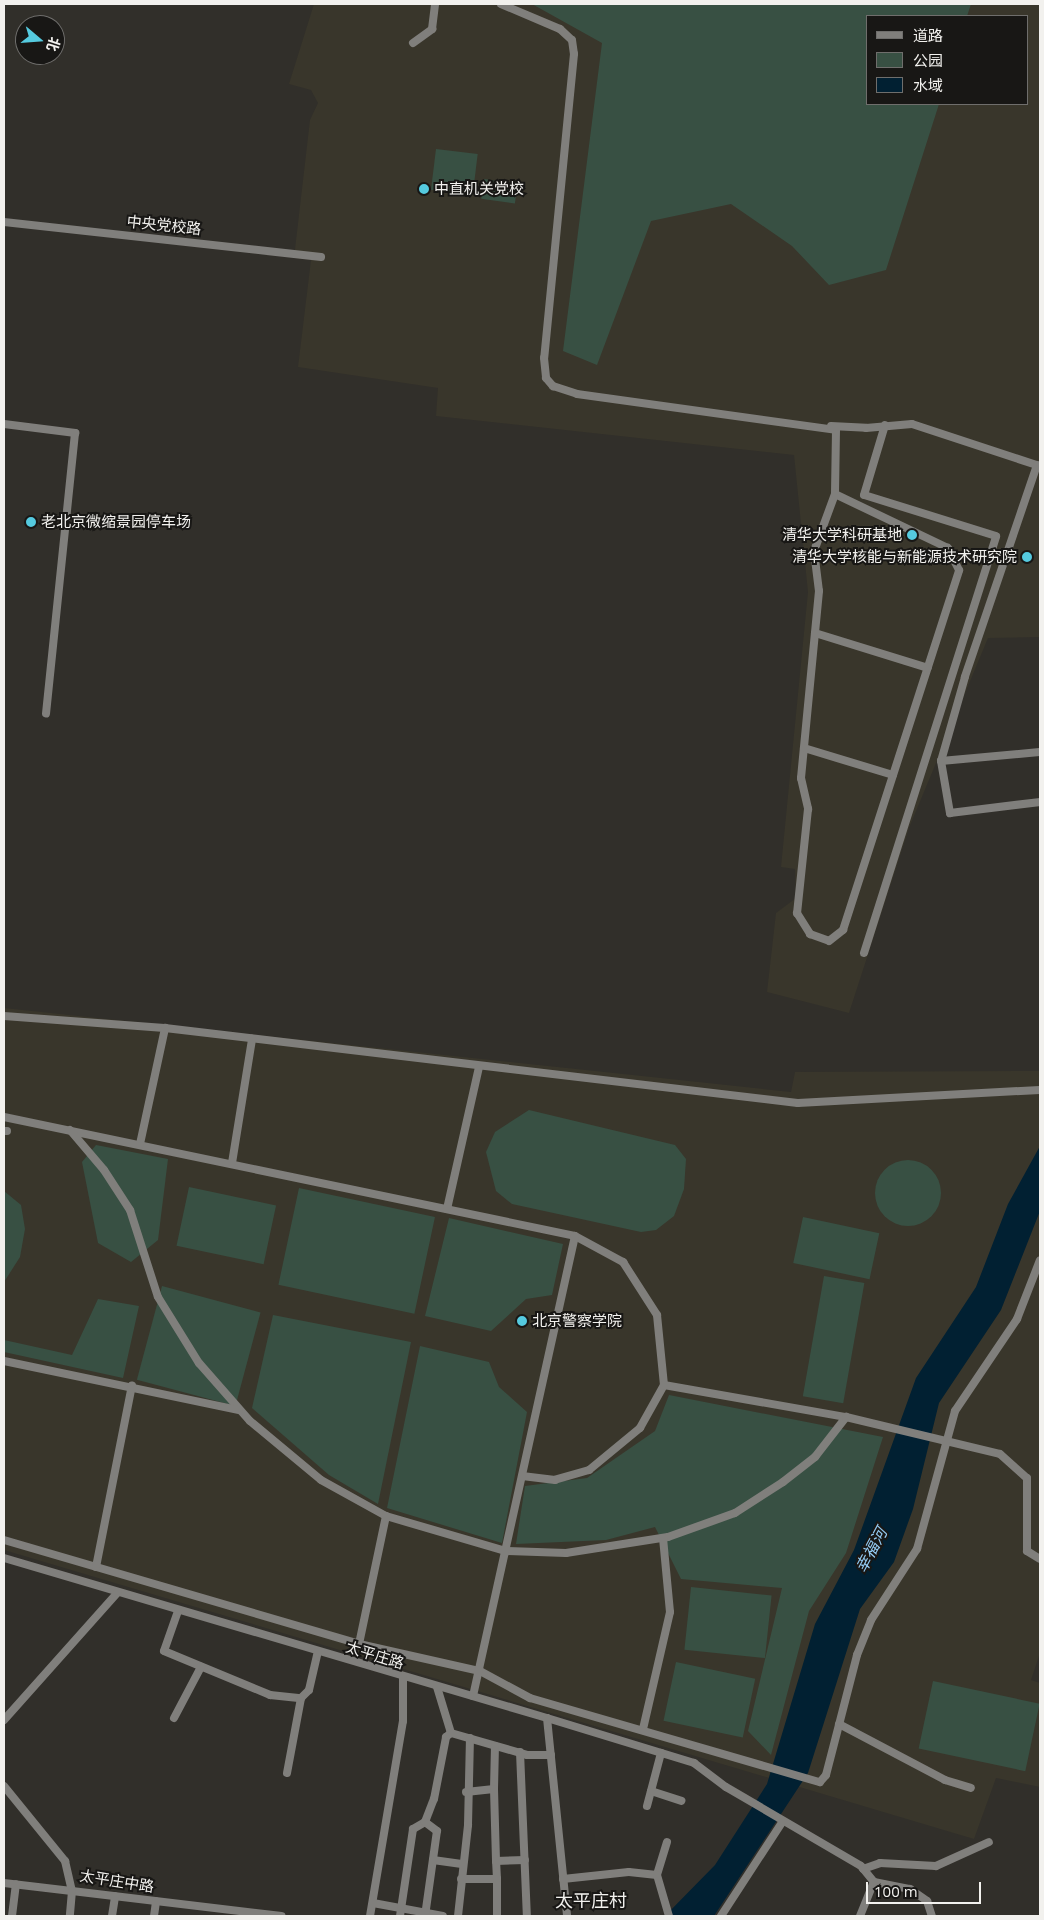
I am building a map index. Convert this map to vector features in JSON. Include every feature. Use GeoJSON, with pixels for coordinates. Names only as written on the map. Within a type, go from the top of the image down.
{"type":"FeatureCollection","features":[{"type":"Feature","properties":{"kind":"street"},"geometry":{"type":"LineString","coordinates":[[413,43],[432,29],[435,4]]}},
{"type":"Feature","properties":{"kind":"street"},"geometry":{"type":"LineString","coordinates":[[500,4],[560,29],[572,40],[574,54],[544,358],[549,382],[577,394],[831,426],[912,424],[1036,465],[964,677],[941,761],[950,813],[1040,802]]}},
{"type":"Feature","properties":{"kind":"street","name":"中央党校路"},"geometry":{"type":"LineString","coordinates":[[4,222],[320,257]]}},
{"type":"Feature","properties":{"kind":"street"},"geometry":{"type":"LineString","coordinates":[[4,424],[75,433],[46,714]]}},
{"type":"Feature","properties":{"kind":"street"},"geometry":{"type":"LineString","coordinates":[[864,952],[996,536],[864,495],[885,425]]}},
{"type":"Feature","properties":{"kind":"street"},"geometry":{"type":"LineString","coordinates":[[831,426],[838,438],[836,494],[814,551],[819,591],[801,778],[808,809],[796,913],[820,940],[829,941],[843,930],[959,570],[948,548],[836,494]]}},
{"type":"Feature","properties":{"kind":"street"},"geometry":{"type":"LineString","coordinates":[[815,633],[928,668]]}},
{"type":"Feature","properties":{"kind":"street"},"geometry":{"type":"LineString","coordinates":[[804,748],[893,775]]}},
{"type":"Feature","properties":{"kind":"street"},"geometry":{"type":"LineString","coordinates":[[941,761],[1040,752]]}},
{"type":"Feature","properties":{"kind":"street"},"geometry":{"type":"LineString","coordinates":[[4,1016],[165,1028],[479,1067],[798,1103],[1040,1090]]}},
{"type":"Feature","properties":{"kind":"street"},"geometry":{"type":"LineString","coordinates":[[140,1144],[165,1028]]}},
{"type":"Feature","properties":{"kind":"street"},"geometry":{"type":"LineString","coordinates":[[232,1163],[252,1039]]}},
{"type":"Feature","properties":{"kind":"street"},"geometry":{"type":"LineString","coordinates":[[447,1209],[479,1067]]}},
{"type":"Feature","properties":{"kind":"street"},"geometry":{"type":"LineString","coordinates":[[4,1117],[575,1236],[623,1262],[649,1297],[662,1335],[664,1385],[640,1428],[589,1470],[555,1480],[522,1476]]}},
{"type":"Feature","properties":{"kind":"street"},"geometry":{"type":"LineString","coordinates":[[70,1130],[104,1170],[130,1210],[158,1297],[199,1364],[240,1410],[321,1480],[386,1516],[506,1551],[566,1553],[663,1538],[735,1513],[775,1487],[815,1457],[846,1417]]}},
{"type":"Feature","properties":{"kind":"street"},"geometry":{"type":"LineString","coordinates":[[473,1696],[575,1236]]}},
{"type":"Feature","properties":{"kind":"street"},"geometry":{"type":"LineString","coordinates":[[4,1540],[360,1644],[480,1671],[530,1698],[643,1728],[803,1781],[820,1782],[826,1775],[839,1724],[871,1620],[917,1550],[955,1411],[1017,1319],[1040,1260]]}},
{"type":"Feature","properties":{"kind":"street"},"geometry":{"type":"LineString","coordinates":[[4,1361],[132,1386],[240,1410]]}},
{"type":"Feature","properties":{"kind":"street"},"geometry":{"type":"LineString","coordinates":[[664,1385],[846,1417],[1000,1454],[1027,1478],[1027,1551],[1040,1560]]}},
{"type":"Feature","properties":{"kind":"street"},"geometry":{"type":"LineString","coordinates":[[96,1567],[132,1386]]}},
{"type":"Feature","properties":{"kind":"street"},"geometry":{"type":"LineString","coordinates":[[360,1644],[386,1516]]}},
{"type":"Feature","properties":{"kind":"street"},"geometry":{"type":"LineString","coordinates":[[643,1728],[670,1612],[663,1538]]}},
{"type":"Feature","properties":{"kind":"street","name":"太平庄路"},"geometry":{"type":"LineString","coordinates":[[4,1558],[694,1763],[750,1802],[863,1869],[874,1882]]}},
{"type":"Feature","properties":{"kind":"street"},"geometry":{"type":"LineString","coordinates":[[4,1720],[118,1592]]}},
{"type":"Feature","properties":{"kind":"street"},"geometry":{"type":"LineString","coordinates":[[178,1610],[164,1651],[270,1695],[301,1698]]}},
{"type":"Feature","properties":{"kind":"street"},"geometry":{"type":"LineString","coordinates":[[287,1773],[301,1698],[309,1690],[318,1652]]}},
{"type":"Feature","properties":{"kind":"street"},"geometry":{"type":"LineString","coordinates":[[174,1718],[201,1667]]}},
{"type":"Feature","properties":{"kind":"street"},"geometry":{"type":"LineString","coordinates":[[370,1916],[403,1722],[404,1678]]}},
{"type":"Feature","properties":{"kind":"street"},"geometry":{"type":"LineString","coordinates":[[437,1687],[451,1733]]}},
{"type":"Feature","properties":{"kind":"street"},"geometry":{"type":"LineString","coordinates":[[547,1718],[567,1916]]}},
{"type":"Feature","properties":{"kind":"street"},"geometry":{"type":"LineString","coordinates":[[839,1724],[946,1780],[971,1788]]}},
{"type":"Feature","properties":{"kind":"street"},"geometry":{"type":"LineString","coordinates":[[451,1733],[520,1752],[551,1755]]}},
{"type":"Feature","properties":{"kind":"street"},"geometry":{"type":"LineString","coordinates":[[400,1913],[413,1829],[425,1822],[446,1737],[451,1733]]}},
{"type":"Feature","properties":{"kind":"street"},"geometry":{"type":"LineString","coordinates":[[458,1916],[470,1738]]}},
{"type":"Feature","properties":{"kind":"street"},"geometry":{"type":"LineString","coordinates":[[495,1746],[494,1790],[497,1916]]}},
{"type":"Feature","properties":{"kind":"street"},"geometry":{"type":"LineString","coordinates":[[520,1752],[527,1916]]}},
{"type":"Feature","properties":{"kind":"street"},"geometry":{"type":"LineString","coordinates":[[648,1806],[661,1753]]}},
{"type":"Feature","properties":{"kind":"street","name":"太平庄中路"},"geometry":{"type":"LineString","coordinates":[[4,1786],[64,1861],[72,1891],[156,1901],[238,1914],[282,1916]]}},
{"type":"Feature","properties":{"kind":"street"},"geometry":{"type":"LineString","coordinates":[[466,1792],[494,1790]]}},
{"type":"Feature","properties":{"kind":"street"},"geometry":{"type":"LineString","coordinates":[[651,1791],[682,1801]]}},
{"type":"Feature","properties":{"kind":"street"},"geometry":{"type":"LineString","coordinates":[[721,1916],[782,1821]]}},
{"type":"Feature","properties":{"kind":"street"},"geometry":{"type":"LineString","coordinates":[[425,1822],[437,1831],[425,1915]]}},
{"type":"Feature","properties":{"kind":"street"},"geometry":{"type":"LineString","coordinates":[[667,1842],[657,1875],[669,1916]]}},
{"type":"Feature","properties":{"kind":"street"},"geometry":{"type":"LineString","coordinates":[[863,1869],[880,1862],[936,1866],[989,1842]]}},
{"type":"Feature","properties":{"kind":"street"},"geometry":{"type":"LineString","coordinates":[[433,1860],[462,1864]]}},
{"type":"Feature","properties":{"kind":"street"},"geometry":{"type":"LineString","coordinates":[[496,1862],[525,1860]]}},
{"type":"Feature","properties":{"kind":"street"},"geometry":{"type":"LineString","coordinates":[[563,1879],[629,1872],[657,1875]]}},
{"type":"Feature","properties":{"kind":"street"},"geometry":{"type":"LineString","coordinates":[[461,1879],[497,1879]]}},
{"type":"Feature","properties":{"kind":"street"},"geometry":{"type":"LineString","coordinates":[[860,1916],[874,1882],[910,1889],[928,1901],[932,1916]]}},
{"type":"Feature","properties":{"kind":"street"},"geometry":{"type":"LineString","coordinates":[[4,1883],[72,1891],[70,1916]]}},
{"type":"Feature","properties":{"kind":"street"},"geometry":{"type":"LineString","coordinates":[[12,1916],[16,1884]]}},
{"type":"Feature","properties":{"kind":"street"},"geometry":{"type":"LineString","coordinates":[[112,1916],[115,1896]]}},
{"type":"Feature","properties":{"kind":"street"},"geometry":{"type":"LineString","coordinates":[[154,1916],[156,1901]]}},
{"type":"Feature","properties":{"kind":"street"},"geometry":{"type":"LineString","coordinates":[[373,1903],[400,1913],[443,1916]]}},
{"type":"Feature","properties":{"kind":"shaded area","name":"清华大学科研基地"},"geometry":{"type":"Polygon","coordinates":[[[314,4],[1040,4],[1040,637],[988,638],[909,828],[849,1013],[767,992],[776,913],[796,898],[795,869],[781,867],[808,592],[794,455],[436,416],[438,388],[298,367],[311,260],[294,258],[310,120],[318,103],[311,90],[289,84],[314,4]]]}},
{"type":"Feature","properties":{"kind":"shaded area","name":"北京警察学院"},"geometry":{"type":"Polygon","coordinates":[[[4,1008],[791,1092],[795,1072],[1040,1071],[1040,1653],[1031,1680],[1040,1683],[1040,1787],[996,1778],[974,1839],[4,1550],[4,1008]]]}},
{"type":"Feature","properties":{"kind":"green space"},"geometry":{"type":"Polygon","coordinates":[[[532,4],[971,4],[967,15],[866,15],[866,105],[939,105],[886,270],[829,285],[792,246],[731,204],[651,221],[597,365],[563,351],[602,43],[532,4]]]}},
{"type":"Feature","properties":{"kind":"green space"},"geometry":{"type":"Polygon","coordinates":[[[436,149],[478,154],[473,195],[431,190],[436,149]]]}},
{"type":"Feature","properties":{"kind":"green space"},"geometry":{"type":"Polygon","coordinates":[[[484,179],[518,184],[515,204],[481,199],[484,179]]]}},
{"type":"Feature","properties":{"kind":"green space"},"geometry":{"type":"Polygon","coordinates":[[[529,1110],[675,1145],[686,1159],[684,1189],[674,1216],[656,1230],[641,1232],[512,1204],[496,1191],[486,1152],[495,1132],[529,1110]]]}},
{"type":"Feature","properties":{"kind":"green space"},"geometry":{"type":"Polygon","coordinates":[[[96,1145],[168,1159],[158,1240],[131,1262],[98,1243],[82,1162],[96,1145]]]}},
{"type":"Feature","properties":{"kind":"green space"},"geometry":{"type":"Polygon","coordinates":[[[901,1160],[915,1160],[927,1165],[936,1174],[941,1186],[939,1206],[932,1217],[915,1226],[901,1226],[889,1221],[880,1212],[875,1200],[875,1186],[880,1174],[889,1165],[901,1160]]]}},
{"type":"Feature","properties":{"kind":"green space"},"geometry":{"type":"Polygon","coordinates":[[[189,1187],[276,1206],[264,1264],[177,1246],[189,1187]]]}},
{"type":"Feature","properties":{"kind":"green space"},"geometry":{"type":"Polygon","coordinates":[[[299,1188],[435,1217],[414,1314],[278,1285],[299,1188]]]}},
{"type":"Feature","properties":{"kind":"green space"},"geometry":{"type":"Polygon","coordinates":[[[4,1191],[21,1205],[25,1229],[20,1257],[4,1282],[4,1191]]]}},
{"type":"Feature","properties":{"kind":"green space"},"geometry":{"type":"Polygon","coordinates":[[[803,1217],[879,1233],[870,1279],[793,1263],[803,1217]]]}},
{"type":"Feature","properties":{"kind":"green space"},"geometry":{"type":"Polygon","coordinates":[[[449,1218],[563,1244],[552,1295],[526,1299],[491,1331],[425,1316],[449,1218]]]}},
{"type":"Feature","properties":{"kind":"green space"},"geometry":{"type":"Polygon","coordinates":[[[824,1276],[864,1283],[843,1403],[803,1396],[824,1276]]]}},
{"type":"Feature","properties":{"kind":"green space"},"geometry":{"type":"Polygon","coordinates":[[[162,1286],[261,1312],[235,1406],[137,1380],[162,1286]]]}},
{"type":"Feature","properties":{"kind":"green space"},"geometry":{"type":"Polygon","coordinates":[[[98,1299],[139,1306],[123,1378],[4,1352],[4,1340],[72,1355],[98,1299]]]}},
{"type":"Feature","properties":{"kind":"green space"},"geometry":{"type":"Polygon","coordinates":[[[273,1315],[411,1342],[378,1504],[329,1475],[252,1408],[273,1315]]]}},
{"type":"Feature","properties":{"kind":"green space"},"geometry":{"type":"Polygon","coordinates":[[[420,1346],[489,1362],[499,1387],[527,1412],[502,1543],[387,1508],[420,1346]]]}},
{"type":"Feature","properties":{"kind":"green space"},"geometry":{"type":"Polygon","coordinates":[[[669,1395],[883,1437],[846,1553],[809,1611],[771,1755],[748,1731],[782,1588],[681,1579],[655,1527],[606,1540],[516,1544],[525,1486],[587,1478],[655,1431],[669,1395]]]}},
{"type":"Feature","properties":{"kind":"green space"},"geometry":{"type":"Polygon","coordinates":[[[691,1587],[772,1595],[765,1658],[684,1650],[691,1587]]]}},
{"type":"Feature","properties":{"kind":"green space"},"geometry":{"type":"Polygon","coordinates":[[[676,1662],[755,1679],[743,1738],[664,1721],[676,1662]]]}},
{"type":"Feature","properties":{"kind":"green space"},"geometry":{"type":"Polygon","coordinates":[[[933,1681],[1040,1704],[1025,1771],[919,1748],[933,1681]]]}},
{"type":"Feature","properties":{"kind":"water","name":"幸福河"},"geometry":{"type":"Polygon","coordinates":[[[1040,1146],[1040,1211],[1001,1310],[939,1403],[913,1509],[894,1562],[860,1609],[808,1773],[714,1916],[665,1916],[715,1865],[767,1784],[815,1624],[854,1550],[916,1378],[976,1287],[1008,1204],[1040,1146]]]}},
{"type":"Feature","properties":{"kind":"place","name":"中直机关党校"},"geometry":{"type":"Point","coordinates":[424,189]}},
{"type":"Feature","properties":{"kind":"place","name":"老北京微缩景园停车场"},"geometry":{"type":"Point","coordinates":[31,522]}},
{"type":"Feature","properties":{"kind":"place","name":"清华大学科研基地"},"geometry":{"type":"Point","coordinates":[912,535]}},
{"type":"Feature","properties":{"kind":"place","name":"清华大学核能与新能源技术研究院"},"geometry":{"type":"Point","coordinates":[1027,557]}},
{"type":"Feature","properties":{"kind":"place","name":"北京警察学院"},"geometry":{"type":"Point","coordinates":[522,1321]}},
{"type":"Feature","properties":{"kind":"district","name":"太平庄村"},"geometry":{"type":"Point","coordinates":[591,1900]}}]}
